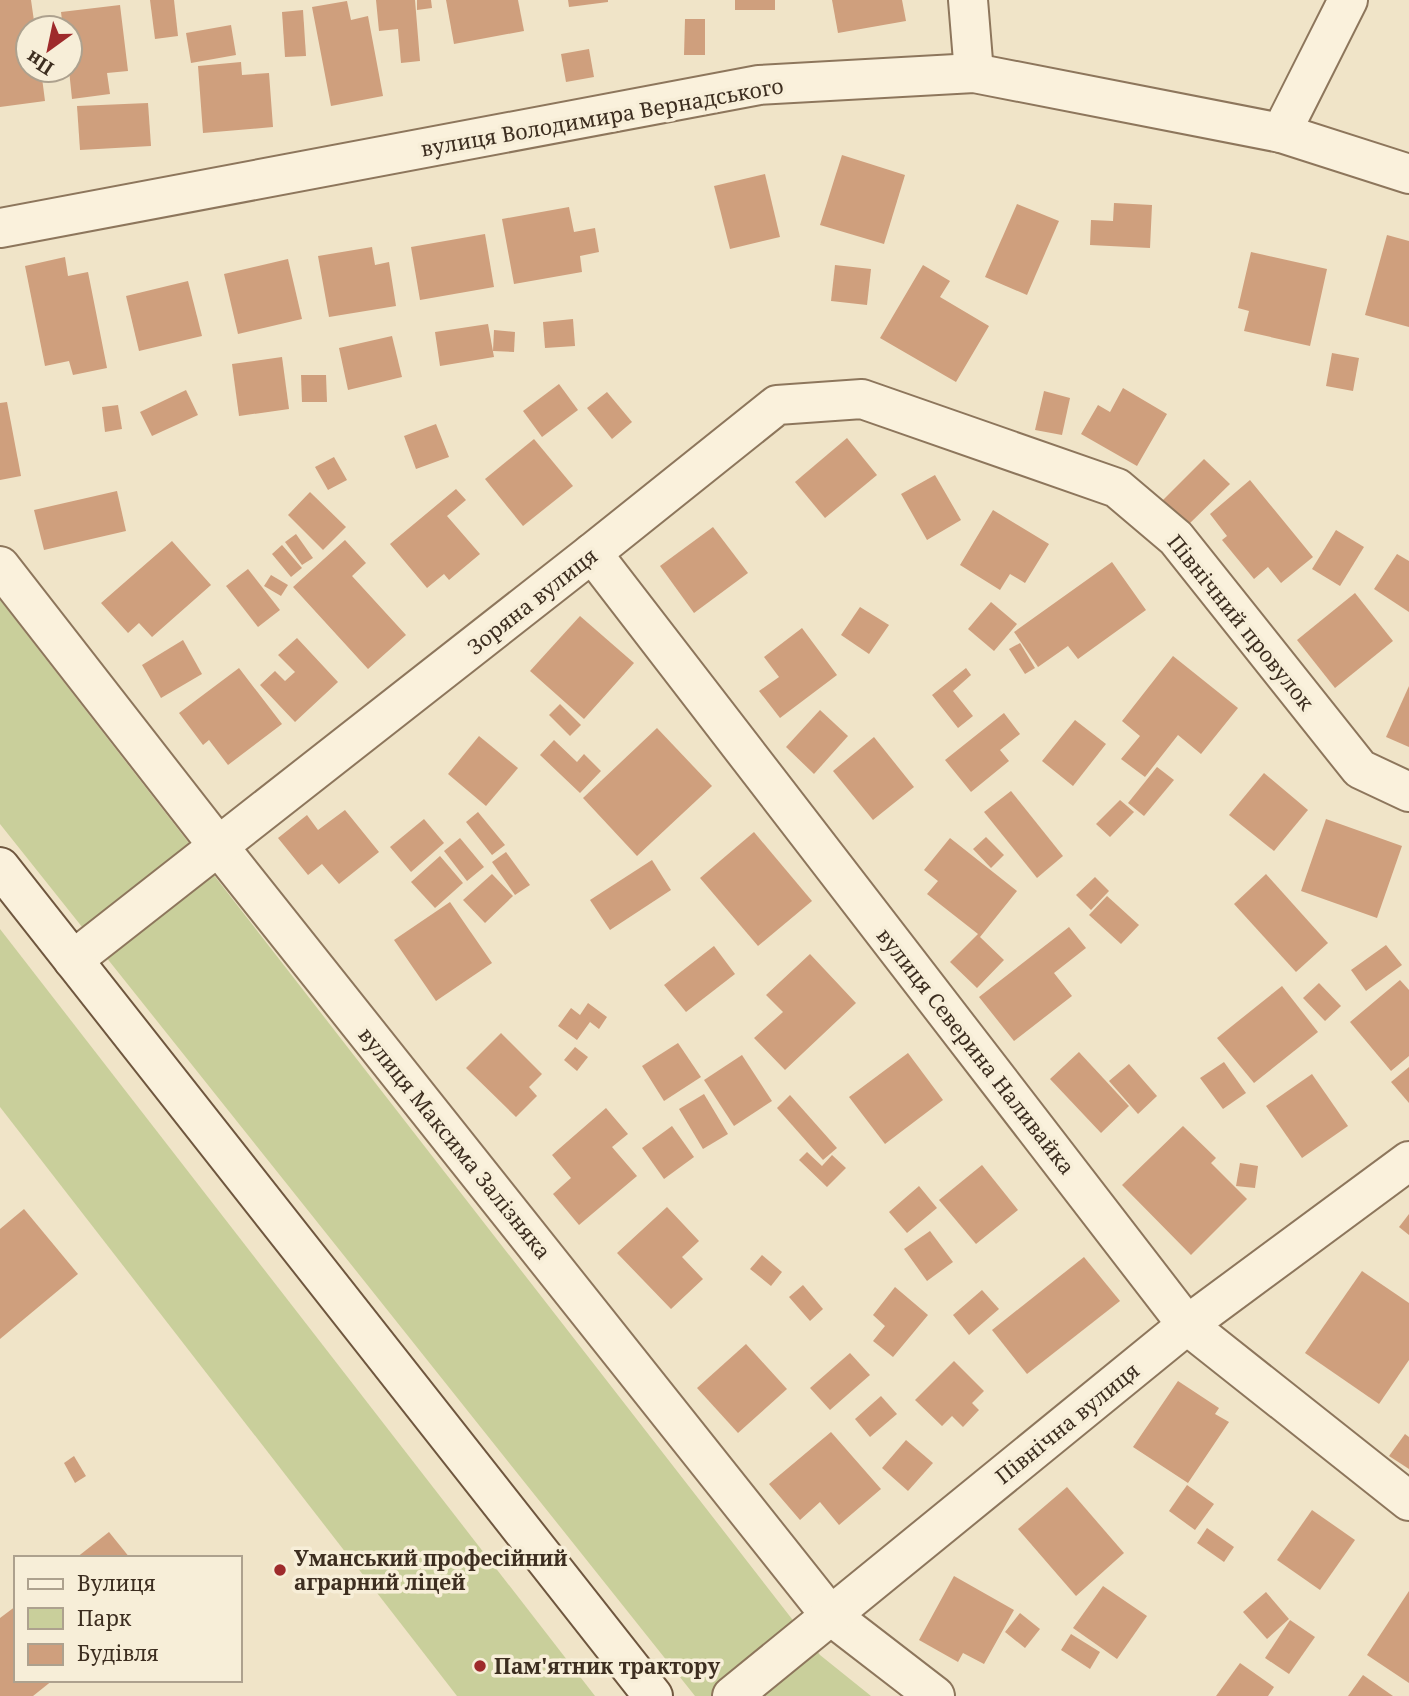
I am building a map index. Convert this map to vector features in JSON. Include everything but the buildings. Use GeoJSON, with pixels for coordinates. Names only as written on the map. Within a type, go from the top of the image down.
{"type":"FeatureCollection","features":[{"type":"Feature","properties":{"kind":"street"},"geometry":{"type":"LineString","coordinates":[[968,0],[974,73]]}},
{"type":"Feature","properties":{"kind":"street"},"geometry":{"type":"LineString","coordinates":[[1281,133],[1348,0]]}},
{"type":"Feature","properties":{"kind":"street","name":"вулиця Володимира Вернадського"},"geometry":{"type":"LineString","coordinates":[[0,228],[759,85],[974,73],[1281,133],[1409,174]]}},
{"type":"Feature","properties":{"kind":"street","name":"Зоряна вулиця"},"geometry":{"type":"LineString","coordinates":[[73,960],[777,405],[862,399]]}},
{"type":"Feature","properties":{"kind":"street","name":"Північний провулок"},"geometry":{"type":"LineString","coordinates":[[862,399],[1117,488],[1177,538],[1360,769],[1409,792]]}},
{"type":"Feature","properties":{"kind":"street","name":"вулиця Северина Наливайка"},"geometry":{"type":"LineString","coordinates":[[592,553],[1187,1325],[1409,1502]]}},
{"type":"Feature","properties":{"kind":"street","name":"вулиця Максима Залізняка"},"geometry":{"type":"LineString","coordinates":[[0,566],[219,847],[830,1615],[935,1696]]}},
{"type":"Feature","properties":{"kind":"street"},"geometry":{"type":"LineString","coordinates":[[0,867],[653,1696]]}},
{"type":"Feature","properties":{"kind":"street","name":"Північна вулиця"},"geometry":{"type":"LineString","coordinates":[[732,1696],[1187,1325],[1409,1161]]}},
{"type":"Feature","properties":{"kind":"green space"},"geometry":{"type":"Polygon","coordinates":[[[0,600],[820,1655],[871,1696],[695,1696],[0,824],[0,600]]]}},
{"type":"Feature","properties":{"kind":"green space"},"geometry":{"type":"Polygon","coordinates":[[[0,929],[595,1696],[457,1696],[0,1107],[0,929]]]}},
{"type":"Feature","properties":{"kind":"place","name":"Уманський професійний аграрний ліцей"},"geometry":{"type":"Point","coordinates":[280,1570]}},
{"type":"Feature","properties":{"kind":"place","name":"Пам'ятник трактору"},"geometry":{"type":"Point","coordinates":[480,1666]}}]}
